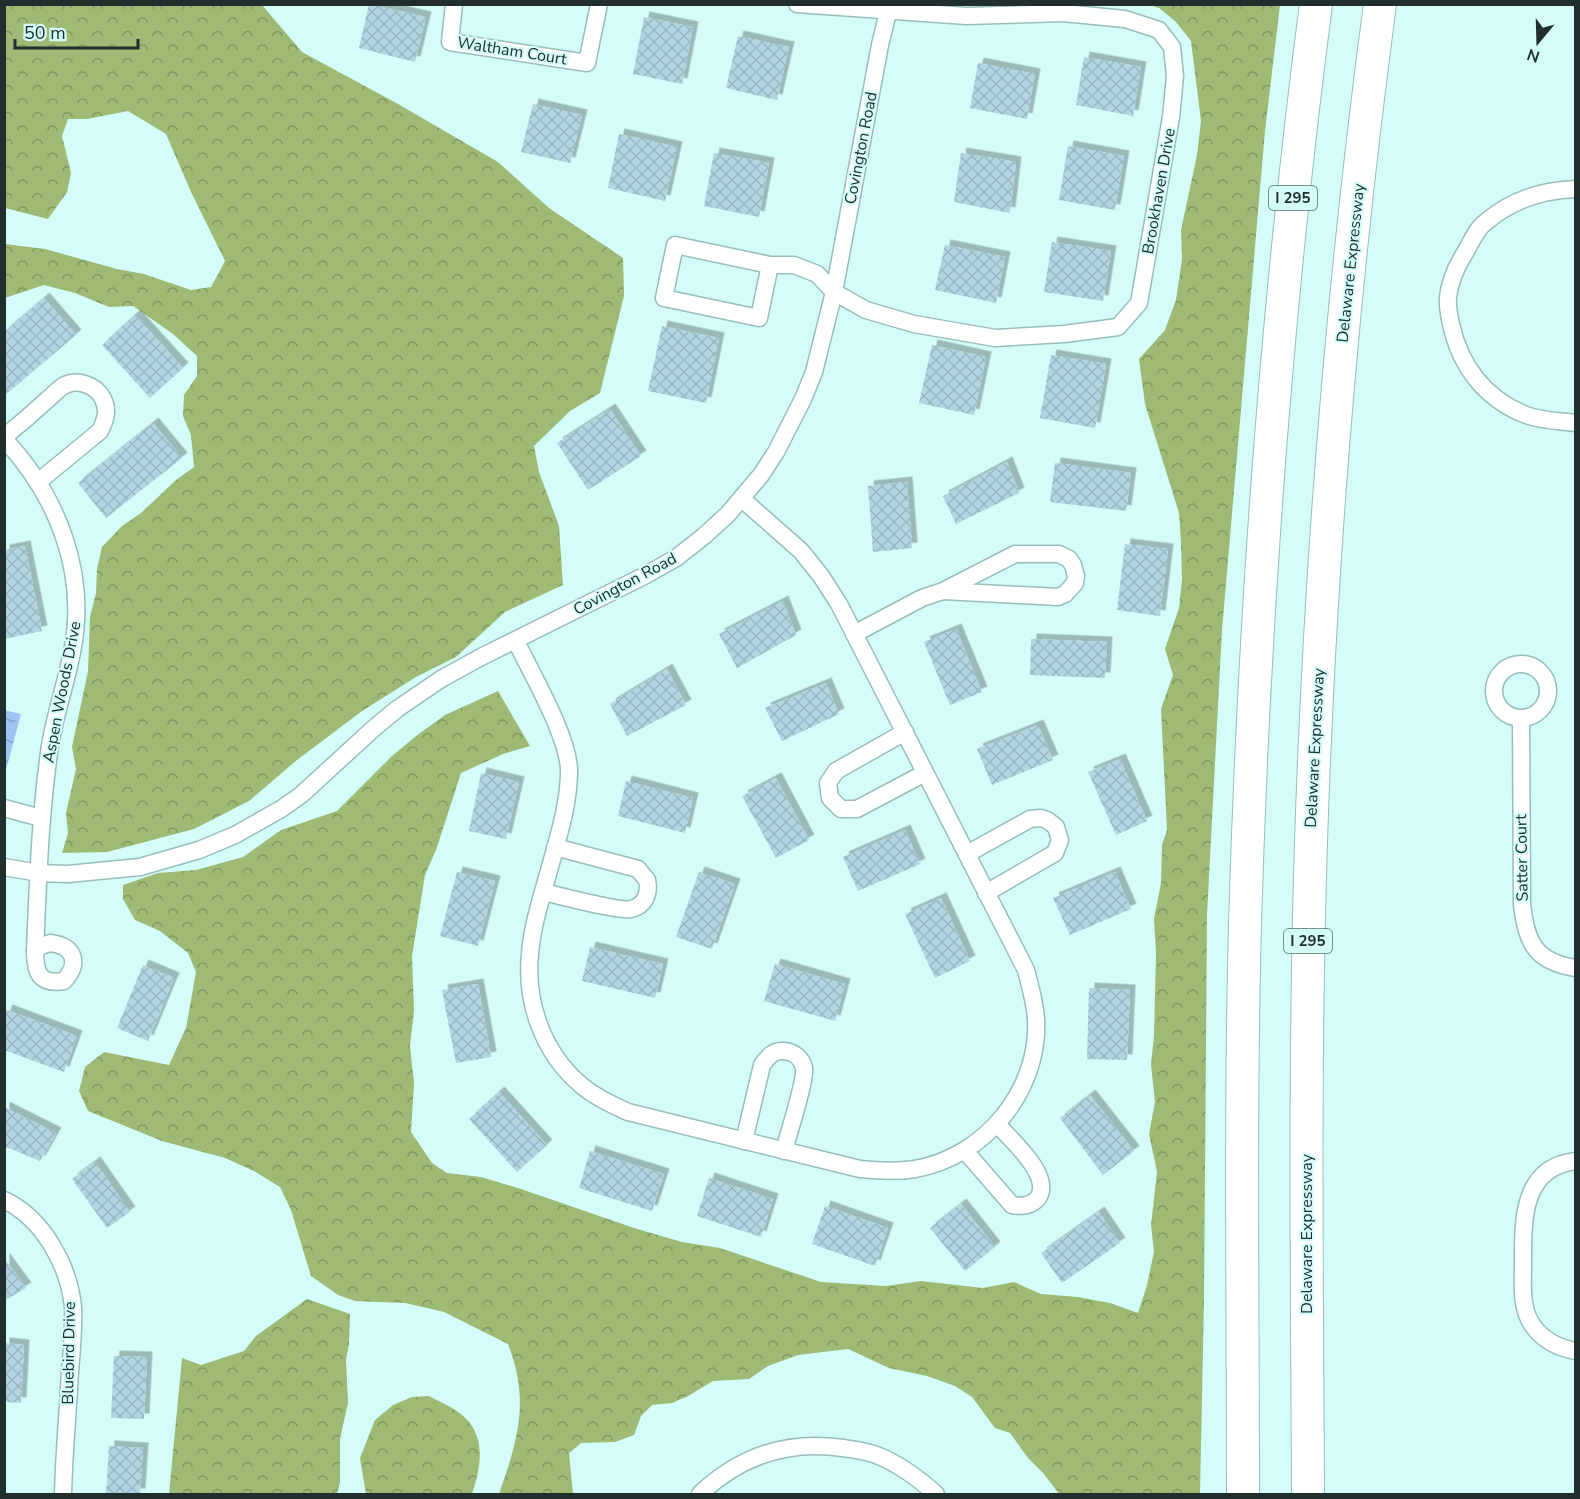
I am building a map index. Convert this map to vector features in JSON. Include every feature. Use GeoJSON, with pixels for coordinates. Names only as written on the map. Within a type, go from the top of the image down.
{"type":"FeatureCollection","features":[{"type":"Feature","properties":{"kind":"highway","name":"I 295"},"geometry":{"type":"LineString","coordinates":[[1243,1494],[1245,928],[1250,792],[1273,392],[1316,4]]}},
{"type":"Feature","properties":{"kind":"highway","name":"Delaware Expressway"},"geometry":{"type":"LineString","coordinates":[[1308,1494],[1307,1086],[1312,816],[1331,480],[1349,266],[1380,4]]}},
{"type":"Feature","properties":{"kind":"street","name":"Waltham Court"},"geometry":{"type":"LineString","coordinates":[[454,4],[450,42],[587,63],[599,4]]}},
{"type":"Feature","properties":{"kind":"street"},"geometry":{"type":"LineString","coordinates":[[797,4],[890,8]]}},
{"type":"Feature","properties":{"kind":"street","name":"Covington Road"},"geometry":{"type":"LineString","coordinates":[[4,867],[39,873],[68,874],[140,867],[199,850],[235,835],[301,795],[397,709],[441,679],[644,576],[676,558],[704,536],[742,499],[776,452],[803,399],[817,362],[834,292],[880,45],[890,8]]}},
{"type":"Feature","properties":{"kind":"street","name":"Brookhaven Drive"},"geometry":{"type":"LineString","coordinates":[[770,265],[759,318],[664,298],[675,245],[770,265],[794,265],[817,274],[834,292],[866,310],[914,324],[995,338],[1064,334],[1118,327],[1139,303],[1171,117],[1175,76],[1172,46],[1159,30],[1125,19],[1063,12],[966,16],[890,8]]}},
{"type":"Feature","properties":{"kind":"street"},"geometry":{"type":"LineString","coordinates":[[1575,189],[1541,193],[1522,200],[1485,222],[1458,264],[1448,298],[1454,338],[1467,367],[1480,385],[1508,407],[1527,416],[1541,420],[1575,423]]}},
{"type":"Feature","properties":{"kind":"street","name":"Aspen Woods Drive"},"geometry":{"type":"LineString","coordinates":[[38,482],[100,431],[106,420],[106,403],[93,387],[81,382],[64,386],[4,438],[18,453],[51,503],[70,554],[75,579],[77,609],[73,650],[50,743],[40,818],[39,873]]}},
{"type":"Feature","properties":{"kind":"street"},"geometry":{"type":"LineString","coordinates":[[516,641],[560,733],[569,769],[568,794],[530,950],[532,999],[542,1034],[563,1067],[599,1098],[628,1112],[860,1169],[893,1172],[945,1161],[964,1151],[997,1124],[1013,1102],[1028,1072],[1034,1051],[1036,1018],[1034,997],[1026,970],[905,732],[821,576],[788,538],[742,499]]}},
{"type":"Feature","properties":{"kind":"street"},"geometry":{"type":"LineString","coordinates":[[854,634],[922,598],[944,591],[1015,554],[1059,554],[1073,565],[1076,576],[1071,590],[1058,597],[944,591]]}},
{"type":"Feature","properties":{"kind":"street","name":"Satter Court"},"geometry":{"type":"LineString","coordinates":[[1521,718],[1524,921],[1528,938],[1542,956],[1552,962],[1575,968]]}},
{"type":"Feature","properties":{"kind":"street"},"geometry":{"type":"LineString","coordinates":[[905,732],[836,771],[828,783],[830,798],[841,809],[857,809],[925,773]]}},
{"type":"Feature","properties":{"kind":"street"},"geometry":{"type":"LineString","coordinates":[[4,808],[40,818]]}},
{"type":"Feature","properties":{"kind":"street"},"geometry":{"type":"LineString","coordinates":[[967,854],[1030,819],[1041,818],[1056,827],[1060,840],[1055,853],[986,892]]}},
{"type":"Feature","properties":{"kind":"street"},"geometry":{"type":"LineString","coordinates":[[543,892],[627,909],[642,904],[648,895],[647,880],[638,870],[555,848]]}},
{"type":"Feature","properties":{"kind":"street"},"geometry":{"type":"LineString","coordinates":[[35,951],[39,873]]}},
{"type":"Feature","properties":{"kind":"street"},"geometry":{"type":"LineString","coordinates":[[744,1141],[762,1065],[769,1055],[780,1050],[791,1052],[798,1056],[805,1070],[784,1151]]}},
{"type":"Feature","properties":{"kind":"street"},"geometry":{"type":"LineString","coordinates":[[964,1151],[1008,1202],[1027,1206],[1036,1200],[1042,1191],[1039,1173],[997,1124]]}},
{"type":"Feature","properties":{"kind":"street"},"geometry":{"type":"LineString","coordinates":[[1575,1161],[1549,1172],[1533,1188],[1528,1198],[1523,1230],[1522,1292],[1532,1325],[1541,1335],[1556,1345],[1575,1351]]}},
{"type":"Feature","properties":{"kind":"street","name":"Bluebird Drive"},"geometry":{"type":"LineString","coordinates":[[4,1200],[22,1211],[42,1231],[56,1251],[70,1290],[73,1328],[63,1494]]}},
{"type":"Feature","properties":{"kind":"street"},"geometry":{"type":"LineString","coordinates":[[700,1494],[729,1470],[752,1458],[775,1450],[798,1446],[818,1446],[862,1450],[878,1455],[911,1474],[936,1494]]}},
{"type":"Feature","properties":{"kind":"green space"},"geometry":{"type":"Polygon","coordinates":[[[5,5],[262,5],[302,52],[498,162],[549,208],[623,258],[624,296],[600,393],[570,411],[534,446],[539,472],[559,526],[563,585],[505,612],[456,657],[416,677],[362,711],[297,760],[249,801],[194,829],[107,852],[62,853],[68,833],[66,813],[76,769],[72,747],[88,671],[90,617],[96,593],[97,569],[102,547],[122,526],[141,513],[176,480],[194,467],[191,435],[183,416],[184,395],[197,376],[197,356],[173,334],[133,306],[109,307],[75,293],[44,285],[5,298],[5,244],[45,249],[144,274],[191,290],[211,287],[225,261],[166,134],[128,111],[87,119],[68,119],[62,136],[71,173],[67,192],[48,219],[5,208],[5,5]]]}},
{"type":"Feature","properties":{"kind":"green space"},"geometry":{"type":"Polygon","coordinates":[[[1150,5],[1280,5],[1265,131],[1222,630],[1207,915],[1200,1494],[1059,1494],[1010,1433],[995,1428],[972,1397],[955,1386],[927,1376],[889,1368],[848,1349],[798,1355],[768,1366],[749,1379],[713,1381],[672,1403],[652,1405],[641,1416],[634,1435],[615,1442],[581,1443],[569,1453],[573,1494],[499,1494],[512,1456],[519,1420],[519,1383],[508,1344],[444,1312],[405,1303],[355,1301],[338,1295],[311,1276],[291,1210],[280,1187],[254,1171],[225,1158],[162,1141],[88,1111],[79,1091],[85,1067],[104,1052],[169,1065],[186,1028],[196,972],[188,953],[160,931],[135,920],[123,899],[123,885],[158,873],[196,870],[243,857],[281,830],[337,811],[392,756],[416,736],[445,715],[498,691],[530,746],[503,754],[461,773],[436,850],[425,875],[412,956],[414,1011],[410,1046],[414,1083],[411,1132],[432,1163],[447,1173],[481,1177],[634,1228],[682,1242],[720,1248],[821,1282],[886,1286],[921,1281],[983,1288],[1014,1282],[1041,1294],[1078,1297],[1110,1303],[1138,1313],[1154,1252],[1151,1225],[1157,1172],[1149,1134],[1155,1102],[1151,1065],[1156,953],[1154,919],[1161,883],[1162,845],[1167,830],[1161,709],[1173,675],[1165,649],[1179,608],[1182,579],[1179,513],[1145,404],[1139,359],[1165,330],[1176,300],[1182,259],[1181,230],[1197,155],[1201,121],[1191,41],[1176,22],[1159,8],[1150,5]]]}},
{"type":"Feature","properties":{"kind":"green space"},"geometry":{"type":"Polygon","coordinates":[[[307,1299],[350,1314],[346,1360],[348,1403],[340,1439],[340,1482],[337,1494],[169,1494],[182,1358],[201,1365],[244,1351],[256,1336],[307,1299]]]}},
{"type":"Feature","properties":{"kind":"green space"},"geometry":{"type":"Polygon","coordinates":[[[429,1396],[458,1412],[470,1423],[475,1432],[480,1452],[478,1473],[472,1494],[366,1494],[360,1458],[375,1420],[393,1405],[412,1397],[429,1396]]]}},
{"type":"Feature","properties":{"kind":"water"},"geometry":{"type":"Polygon","coordinates":[[[4,710],[21,714],[6,770],[4,770],[4,710]]]}},
{"type":"Feature","properties":{"kind":"building"},"geometry":{"type":"Polygon","coordinates":[[[369,4],[426,17],[415,62],[359,48],[369,4]]]}},
{"type":"Feature","properties":{"kind":"building"},"geometry":{"type":"Polygon","coordinates":[[[644,17],[693,27],[682,84],[633,74],[644,17]]]}},
{"type":"Feature","properties":{"kind":"building"},"geometry":{"type":"Polygon","coordinates":[[[738,36],[789,47],[777,100],[726,88],[738,36]]]}},
{"type":"Feature","properties":{"kind":"building"},"geometry":{"type":"Polygon","coordinates":[[[1084,57],[1141,67],[1133,116],[1076,105],[1084,57]]]}},
{"type":"Feature","properties":{"kind":"building"},"geometry":{"type":"Polygon","coordinates":[[[978,63],[1035,74],[1027,119],[970,108],[978,63]]]}},
{"type":"Feature","properties":{"kind":"building"},"geometry":{"type":"Polygon","coordinates":[[[533,104],[582,115],[570,163],[521,152],[533,104]]]}},
{"type":"Feature","properties":{"kind":"building"},"geometry":{"type":"Polygon","coordinates":[[[619,134],[677,147],[665,201],[608,188],[619,134]]]}},
{"type":"Feature","properties":{"kind":"building"},"geometry":{"type":"Polygon","coordinates":[[[1068,146],[1124,156],[1115,210],[1059,200],[1068,146]]]}},
{"type":"Feature","properties":{"kind":"building"},"geometry":{"type":"Polygon","coordinates":[[[714,153],[769,163],[759,217],[704,206],[714,153]]]}},
{"type":"Feature","properties":{"kind":"building"},"geometry":{"type":"Polygon","coordinates":[[[961,153],[1016,162],[1010,213],[954,202],[961,153]]]}},
{"type":"Feature","properties":{"kind":"building"},"geometry":{"type":"Polygon","coordinates":[[[1052,242],[1111,251],[1103,301],[1044,292],[1052,242]]]}},
{"type":"Feature","properties":{"kind":"building"},"geometry":{"type":"Polygon","coordinates":[[[945,245],[1005,257],[996,303],[935,290],[945,245]]]}},
{"type":"Feature","properties":{"kind":"building"},"geometry":{"type":"Polygon","coordinates":[[[44,298],[76,335],[4,396],[4,332],[44,298]]]}},
{"type":"Feature","properties":{"kind":"building"},"geometry":{"type":"Polygon","coordinates":[[[135,315],[183,368],[150,398],[102,345],[135,315]]]}},
{"type":"Feature","properties":{"kind":"building"},"geometry":{"type":"Polygon","coordinates":[[[662,326],[719,338],[706,403],[648,391],[662,326]]]}},
{"type":"Feature","properties":{"kind":"building"},"geometry":{"type":"Polygon","coordinates":[[[932,345],[986,357],[974,415],[919,403],[932,345]]]}},
{"type":"Feature","properties":{"kind":"building"},"geometry":{"type":"Polygon","coordinates":[[[1051,355],[1106,364],[1095,428],[1040,418],[1051,355]]]}},
{"type":"Feature","properties":{"kind":"building"},"geometry":{"type":"Polygon","coordinates":[[[610,409],[641,456],[588,490],[557,443],[610,409]]]}},
{"type":"Feature","properties":{"kind":"building"},"geometry":{"type":"Polygon","coordinates":[[[153,423],[182,458],[106,518],[78,483],[153,423]]]}},
{"type":"Feature","properties":{"kind":"building"},"geometry":{"type":"Polygon","coordinates":[[[1007,462],[1019,493],[956,524],[943,496],[1007,462]]]}},
{"type":"Feature","properties":{"kind":"building"},"geometry":{"type":"Polygon","coordinates":[[[1055,463],[1131,473],[1126,511],[1050,502],[1055,463]]]}},
{"type":"Feature","properties":{"kind":"building"},"geometry":{"type":"Polygon","coordinates":[[[907,482],[912,548],[873,552],[868,486],[907,482]]]}},
{"type":"Feature","properties":{"kind":"building"},"geometry":{"type":"Polygon","coordinates":[[[1125,544],[1168,549],[1160,616],[1117,610],[1125,544]]]}},
{"type":"Feature","properties":{"kind":"building"},"geometry":{"type":"Polygon","coordinates":[[[25,546],[42,631],[4,639],[4,550],[25,546]]]}},
{"type":"Feature","properties":{"kind":"building"},"geometry":{"type":"Polygon","coordinates":[[[783,601],[796,635],[737,668],[719,634],[783,601]]]}},
{"type":"Feature","properties":{"kind":"building"},"geometry":{"type":"Polygon","coordinates":[[[956,629],[982,692],[950,705],[924,642],[956,629]]]}},
{"type":"Feature","properties":{"kind":"building"},"geometry":{"type":"Polygon","coordinates":[[[1031,639],[1107,642],[1105,678],[1030,675],[1031,639]]]}},
{"type":"Feature","properties":{"kind":"building"},"geometry":{"type":"Polygon","coordinates":[[[667,669],[686,705],[627,736],[610,704],[667,669]]]}},
{"type":"Feature","properties":{"kind":"building"},"geometry":{"type":"Polygon","coordinates":[[[826,683],[839,714],[782,741],[765,708],[826,683]]]}},
{"type":"Feature","properties":{"kind":"building"},"geometry":{"type":"Polygon","coordinates":[[[1038,725],[1053,760],[992,785],[977,749],[1038,725]]]}},
{"type":"Feature","properties":{"kind":"building"},"geometry":{"type":"Polygon","coordinates":[[[1120,759],[1147,821],[1116,835],[1088,772],[1120,759]]]}},
{"type":"Feature","properties":{"kind":"building"},"geometry":{"type":"Polygon","coordinates":[[[481,773],[519,782],[506,839],[469,831],[481,773]]]}},
{"type":"Feature","properties":{"kind":"building"},"geometry":{"type":"Polygon","coordinates":[[[776,778],[809,840],[776,858],[742,796],[776,778]]]}},
{"type":"Feature","properties":{"kind":"building"},"geometry":{"type":"Polygon","coordinates":[[[626,781],[693,798],[685,833],[618,816],[626,781]]]}},
{"type":"Feature","properties":{"kind":"building"},"geometry":{"type":"Polygon","coordinates":[[[905,830],[920,864],[858,891],[843,857],[905,830]]]}},
{"type":"Feature","properties":{"kind":"building"},"geometry":{"type":"Polygon","coordinates":[[[457,872],[495,881],[478,946],[440,936],[457,872]]]}},
{"type":"Feature","properties":{"kind":"building"},"geometry":{"type":"Polygon","coordinates":[[[699,872],[735,884],[712,949],[676,937],[699,872]]]}},
{"type":"Feature","properties":{"kind":"building"},"geometry":{"type":"Polygon","coordinates":[[[1115,872],[1131,909],[1070,935],[1053,898],[1115,872]]]}},
{"type":"Feature","properties":{"kind":"building"},"geometry":{"type":"Polygon","coordinates":[[[941,898],[970,961],[935,978],[905,914],[941,898]]]}},
{"type":"Feature","properties":{"kind":"building"},"geometry":{"type":"Polygon","coordinates":[[[590,947],[663,964],[655,998],[582,981],[590,947]]]}},
{"type":"Feature","properties":{"kind":"building"},"geometry":{"type":"Polygon","coordinates":[[[775,964],[845,984],[835,1021],[764,1001],[775,964]]]}},
{"type":"Feature","properties":{"kind":"building"},"geometry":{"type":"Polygon","coordinates":[[[143,965],[174,978],[148,1041],[117,1028],[143,965]]]}},
{"type":"Feature","properties":{"kind":"building"},"geometry":{"type":"Polygon","coordinates":[[[478,984],[491,1057],[456,1063],[442,990],[478,984]]]}},
{"type":"Feature","properties":{"kind":"building"},"geometry":{"type":"Polygon","coordinates":[[[1089,988],[1130,990],[1127,1060],[1087,1059],[1089,988]]]}},
{"type":"Feature","properties":{"kind":"building"},"geometry":{"type":"Polygon","coordinates":[[[7,1010],[77,1036],[64,1072],[4,1050],[4,1018],[7,1010]]]}},
{"type":"Feature","properties":{"kind":"building"},"geometry":{"type":"Polygon","coordinates":[[[499,1092],[547,1145],[517,1172],[469,1119],[499,1092]]]}},
{"type":"Feature","properties":{"kind":"building"},"geometry":{"type":"Polygon","coordinates":[[[1090,1095],[1134,1151],[1103,1175],[1060,1118],[1090,1095]]]}},
{"type":"Feature","properties":{"kind":"building"},"geometry":{"type":"Polygon","coordinates":[[[4,1107],[56,1133],[40,1161],[4,1146],[4,1107]]]}},
{"type":"Feature","properties":{"kind":"building"},"geometry":{"type":"Polygon","coordinates":[[[590,1151],[664,1174],[652,1211],[579,1188],[590,1151]]]}},
{"type":"Feature","properties":{"kind":"building"},"geometry":{"type":"Polygon","coordinates":[[[95,1162],[130,1212],[107,1228],[72,1179],[95,1162]]]}},
{"type":"Feature","properties":{"kind":"building"},"geometry":{"type":"Polygon","coordinates":[[[709,1178],[773,1199],[761,1237],[697,1216],[709,1178]]]}},
{"type":"Feature","properties":{"kind":"building"},"geometry":{"type":"Polygon","coordinates":[[[961,1204],[995,1247],[965,1271],[930,1228],[961,1204]]]}},
{"type":"Feature","properties":{"kind":"building"},"geometry":{"type":"Polygon","coordinates":[[[825,1206],[888,1228],[875,1266],[812,1244],[825,1206]]]}},
{"type":"Feature","properties":{"kind":"building"},"geometry":{"type":"Polygon","coordinates":[[[1099,1212],[1120,1243],[1062,1283],[1041,1253],[1099,1212]]]}},
{"type":"Feature","properties":{"kind":"building"},"geometry":{"type":"Polygon","coordinates":[[[4,1258],[26,1288],[4,1301],[4,1258]]]}},
{"type":"Feature","properties":{"kind":"building"},"geometry":{"type":"Polygon","coordinates":[[[4,1343],[24,1345],[21,1403],[4,1402],[4,1343]]]}},
{"type":"Feature","properties":{"kind":"building"},"geometry":{"type":"Polygon","coordinates":[[[114,1356],[147,1357],[144,1419],[111,1418],[114,1356]]]}},
{"type":"Feature","properties":{"kind":"building"},"geometry":{"type":"Polygon","coordinates":[[[109,1446],[143,1448],[140,1494],[106,1494],[109,1446]]]}}]}
